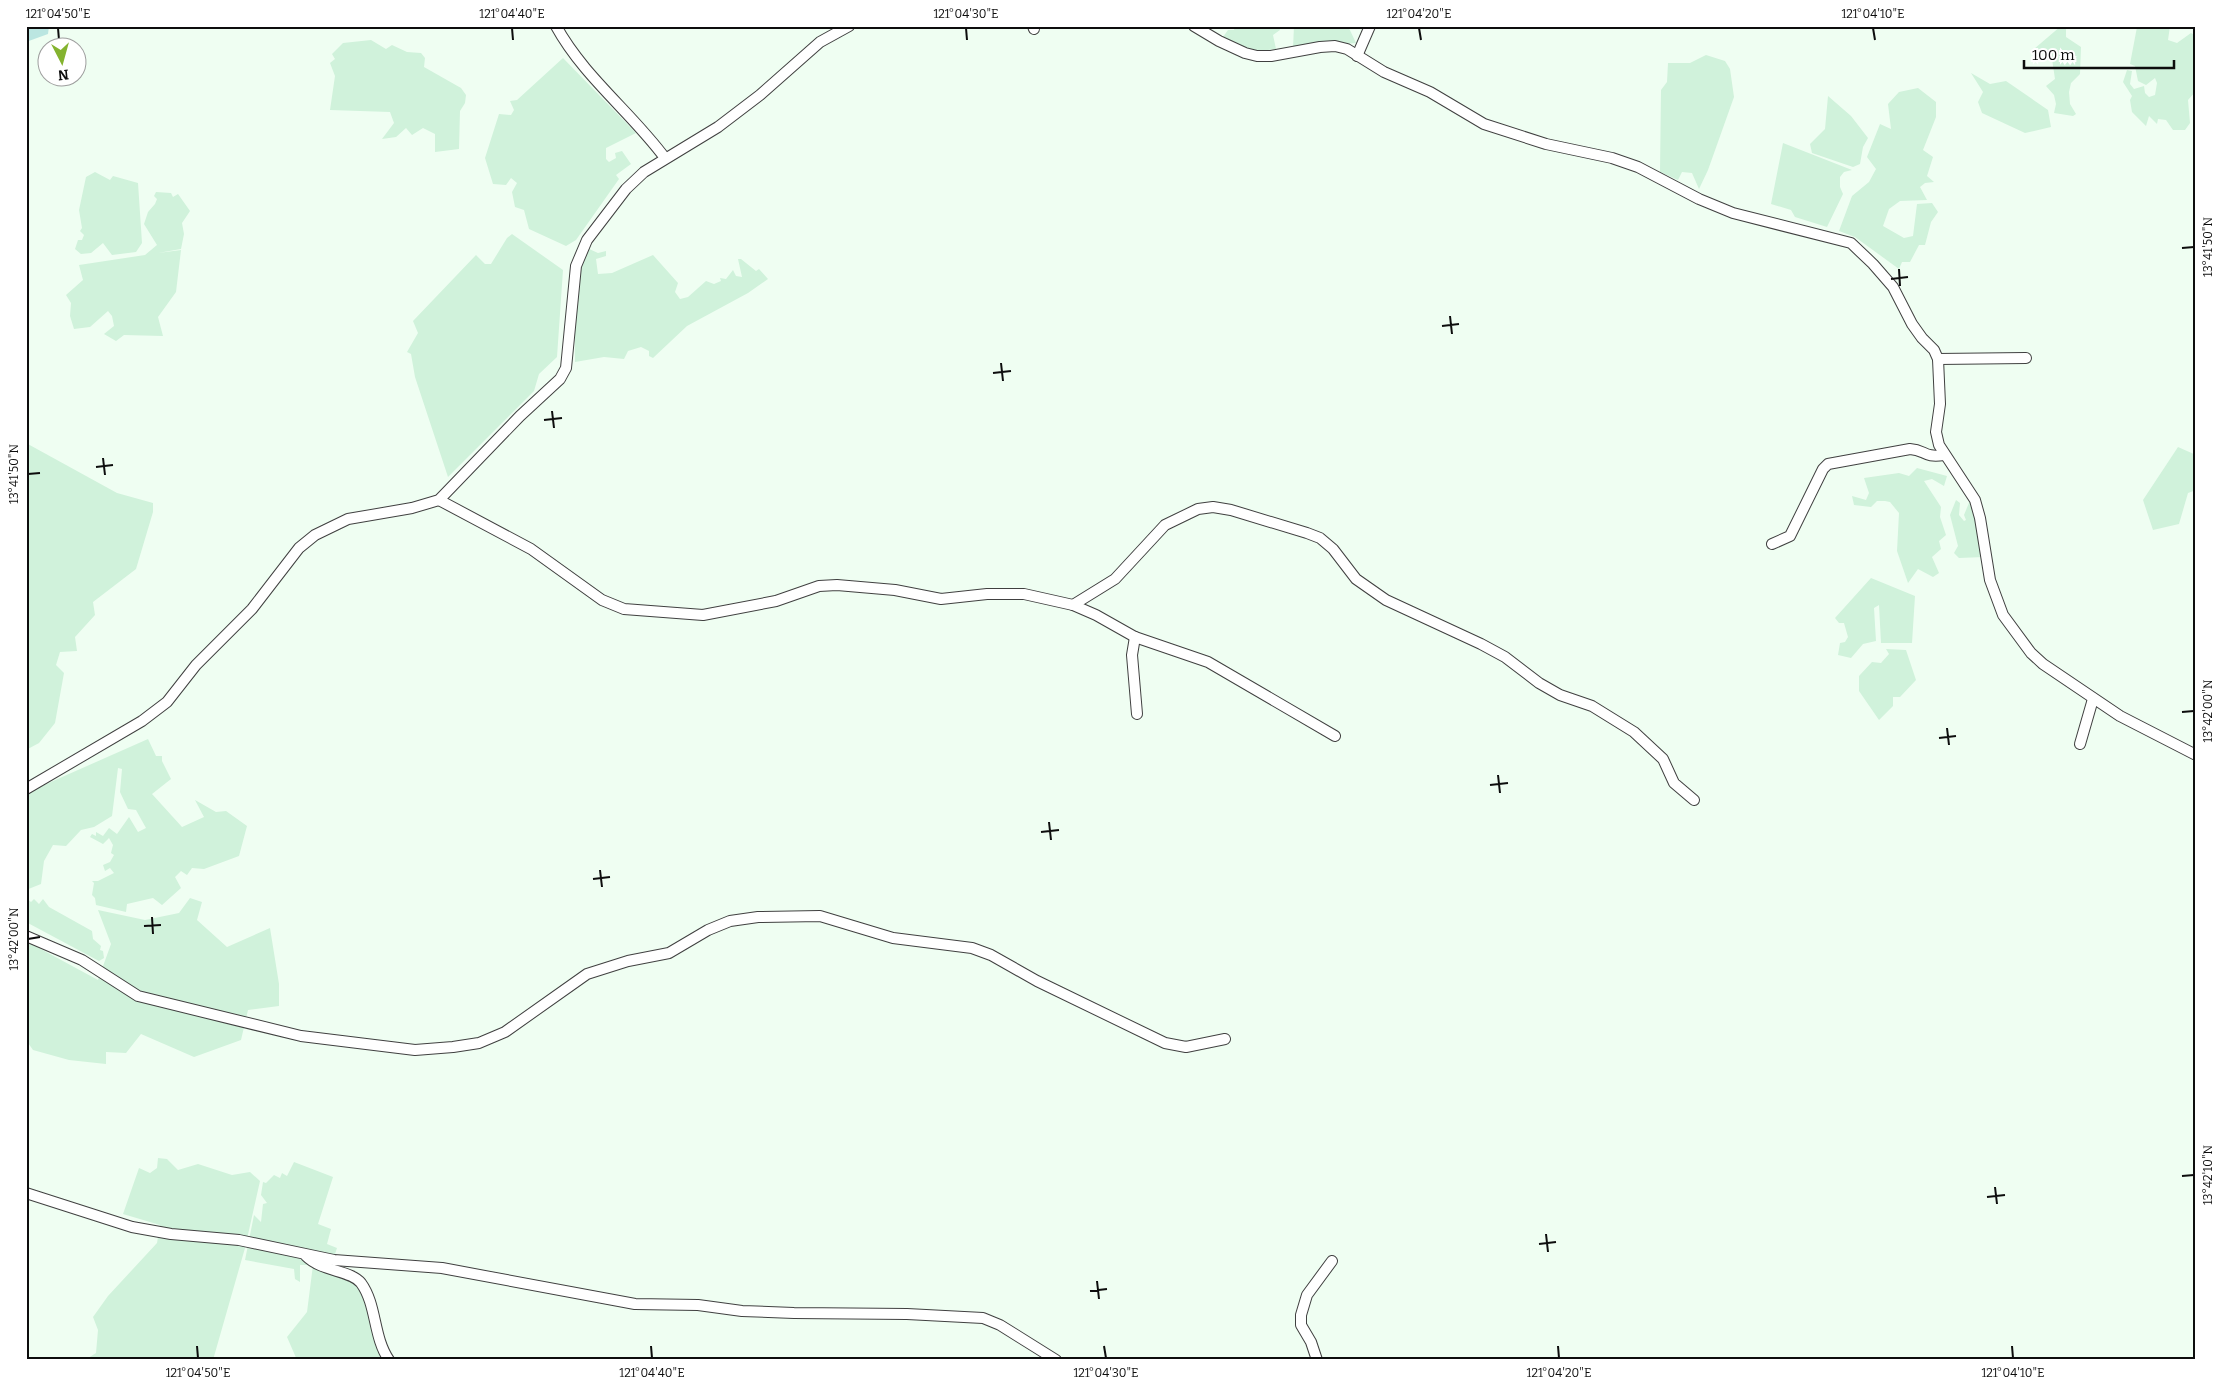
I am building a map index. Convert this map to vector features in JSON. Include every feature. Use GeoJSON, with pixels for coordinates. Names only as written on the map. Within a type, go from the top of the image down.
{"type":"FeatureCollection","features":[{"type":"Feature","properties":{"kind":"street"},"geometry":{"type":"LineString","coordinates":[[556,26],[580,64],[648,135],[665,158]]}},
{"type":"Feature","properties":{"kind":"street"},"geometry":{"type":"LineString","coordinates":[[26,789],[142,721],[167,702],[196,665],[252,609],[299,548],[315,535],[348,519],[412,508],[439,500],[520,416],[560,378],[566,368],[576,266],[588,240],[626,189],[644,172],[718,127],[760,95],[820,42],[849,26]]}},
{"type":"Feature","properties":{"kind":"street"},"geometry":{"type":"LineString","coordinates":[[1194,26],[1219,41],[1245,53],[1257,56],[1271,56],[1320,47],[1336,46],[1347,49],[1384,72],[1430,92],[1484,124],[1546,144],[1612,158],[1638,167],[1699,199],[1733,213],[1850,243],[1874,264],[1892,287],[1912,324],[1934,350],[1938,359],[1940,404],[1936,432],[1944,455],[1975,500],[1980,518],[1990,580],[2003,615],[2031,653],[2093,699],[2158,737],[2196,755]]}},
{"type":"Feature","properties":{"kind":"street"},"geometry":{"type":"LineString","coordinates":[[1357,56],[1370,26]]}},
{"type":"Feature","properties":{"kind":"street"},"geometry":{"type":"LineString","coordinates":[[1938,359],[2026,358]]}},
{"type":"Feature","properties":{"kind":"street"},"geometry":{"type":"LineString","coordinates":[[1772,544],[1790,536],[1823,469],[1828,464],[1910,449],[1917,450],[1931,457],[1944,455]]}},
{"type":"Feature","properties":{"kind":"street"},"geometry":{"type":"LineString","coordinates":[[439,500],[531,549],[602,600],[624,609],[703,615],[768,603],[819,586],[837,585],[895,590],[942,599],[996,594],[1024,594],[1073,605],[1096,615],[1135,637],[1208,662],[1335,736]]}},
{"type":"Feature","properties":{"kind":"street"},"geometry":{"type":"LineString","coordinates":[[1073,605],[1115,579],[1165,525],[1198,510],[1213,507],[1231,510],[1307,533],[1320,538],[1333,549],[1356,579],[1386,600],[1481,644],[1505,657],[1539,683],[1560,695],[1592,706],[1634,732],[1663,759],[1674,783],[1694,800]]}},
{"type":"Feature","properties":{"kind":"street"},"geometry":{"type":"LineString","coordinates":[[1135,637],[1132,655],[1137,714]]}},
{"type":"Feature","properties":{"kind":"street"},"geometry":{"type":"LineString","coordinates":[[2080,744],[2093,699]]}},
{"type":"Feature","properties":{"kind":"street"},"geometry":{"type":"LineString","coordinates":[[26,936],[82,960],[138,996],[302,1036],[415,1050],[453,1047],[488,1039],[505,1032],[587,974],[628,961],[669,953],[708,930],[730,921],[758,917],[820,916],[893,938],[972,948],[991,954],[1037,980],[1165,1043],[1186,1047],[1225,1039]]}},
{"type":"Feature","properties":{"kind":"street"},"geometry":{"type":"LineString","coordinates":[[26,1194],[132,1228],[171,1234],[239,1240],[334,1260],[442,1268],[635,1304],[698,1305],[794,1313],[907,1314],[983,1318],[1000,1325],[1056,1360]]}},
{"type":"Feature","properties":{"kind":"street"},"geometry":{"type":"LineString","coordinates":[[306,1255],[323,1268],[353,1277],[360,1282],[366,1293],[379,1343],[389,1360]]}},
{"type":"Feature","properties":{"kind":"street"},"geometry":{"type":"LineString","coordinates":[[1317,1360],[1312,1342],[1301,1325],[1301,1315],[1308,1295],[1332,1261]]}},
{"type":"Feature","properties":{"kind":"green space"},"geometry":{"type":"Polygon","coordinates":[[[1235,26],[1279,26],[1280,30],[1273,35],[1276,49],[1251,52],[1223,37],[1228,30],[1234,30],[1235,26]]]}},
{"type":"Feature","properties":{"kind":"green space"},"geometry":{"type":"Polygon","coordinates":[[[1294,26],[1348,26],[1356,43],[1293,48],[1294,26]]]}},
{"type":"Feature","properties":{"kind":"green space"},"geometry":{"type":"Polygon","coordinates":[[[2061,26],[2066,26],[2066,37],[2081,47],[2080,74],[2071,83],[2069,92],[2070,104],[2076,114],[2073,116],[2054,113],[2056,104],[2054,95],[2046,86],[2055,79],[2052,59],[2043,52],[2034,49],[2061,26]]]}},
{"type":"Feature","properties":{"kind":"green space"},"geometry":{"type":"Polygon","coordinates":[[[2170,26],[2168,40],[2177,43],[2191,33],[2196,36],[2196,91],[2188,100],[2190,123],[2185,130],[2173,130],[2166,120],[2158,119],[2157,124],[2149,116],[2146,126],[2132,112],[2130,100],[2132,96],[2123,82],[2127,70],[2132,71],[2130,84],[2134,89],[2144,86],[2145,93],[2149,97],[2155,95],[2157,83],[2155,78],[2146,85],[2138,81],[2135,66],[2130,64],[2137,27],[2170,26]]]}},
{"type":"Feature","properties":{"kind":"green space"},"geometry":{"type":"Polygon","coordinates":[[[371,40],[386,49],[392,45],[407,52],[421,53],[425,58],[424,67],[461,88],[466,95],[465,103],[460,111],[459,149],[435,152],[435,134],[423,128],[412,135],[406,128],[396,137],[382,139],[394,123],[390,112],[330,110],[335,76],[330,63],[335,59],[332,54],[343,43],[371,40]]]}},
{"type":"Feature","properties":{"kind":"green space"},"geometry":{"type":"Polygon","coordinates":[[[1706,55],[1725,61],[1730,69],[1734,97],[1708,170],[1699,189],[1692,173],[1682,172],[1678,180],[1660,172],[1661,90],[1667,82],[1668,63],[1690,63],[1706,55]]]}},
{"type":"Feature","properties":{"kind":"green space"},"geometry":{"type":"Polygon","coordinates":[[[563,58],[636,133],[606,148],[606,159],[609,162],[616,158],[615,153],[622,151],[631,164],[616,175],[619,179],[576,240],[566,246],[529,229],[524,210],[515,207],[512,192],[517,183],[511,178],[506,185],[493,184],[485,158],[499,114],[511,115],[514,110],[510,101],[517,100],[563,58]]]}},
{"type":"Feature","properties":{"kind":"green space"},"geometry":{"type":"Polygon","coordinates":[[[1971,73],[1990,84],[2006,81],[2048,110],[2051,127],[2025,133],[1982,113],[1978,102],[1983,92],[1971,73]]]}},
{"type":"Feature","properties":{"kind":"green space"},"geometry":{"type":"Polygon","coordinates":[[[1918,88],[1936,102],[1936,117],[1923,150],[1933,157],[1927,176],[1934,182],[1925,183],[1920,187],[1927,200],[1900,201],[1889,209],[1883,226],[1904,238],[1913,236],[1917,204],[1932,203],[1938,212],[1931,222],[1925,245],[1919,245],[1910,262],[1902,262],[1899,269],[1855,237],[1839,231],[1852,196],[1869,182],[1876,169],[1867,157],[1880,124],[1891,129],[1888,104],[1899,92],[1918,88]]]}},
{"type":"Feature","properties":{"kind":"green space"},"geometry":{"type":"Polygon","coordinates":[[[1828,96],[1851,116],[1868,138],[1863,147],[1860,164],[1853,167],[1812,153],[1810,144],[1825,129],[1828,96]]]}},
{"type":"Feature","properties":{"kind":"green space"},"geometry":{"type":"Polygon","coordinates":[[[1783,143],[1852,170],[1844,172],[1840,177],[1840,187],[1843,194],[1827,227],[1795,217],[1791,210],[1771,204],[1783,143]]]}},
{"type":"Feature","properties":{"kind":"green space"},"geometry":{"type":"Polygon","coordinates":[[[95,172],[110,180],[113,176],[138,183],[142,243],[136,252],[112,255],[103,243],[91,253],[81,254],[75,249],[78,240],[82,240],[84,235],[80,231],[82,228],[79,210],[86,177],[95,172]]]}},
{"type":"Feature","properties":{"kind":"green space"},"geometry":{"type":"Polygon","coordinates":[[[156,192],[171,193],[173,197],[178,194],[190,211],[182,223],[184,234],[181,249],[158,253],[181,250],[176,292],[158,317],[163,336],[124,335],[116,341],[104,334],[114,326],[112,316],[108,311],[90,327],[74,329],[70,316],[71,303],[66,295],[83,280],[79,265],[145,255],[157,245],[144,224],[148,212],[157,199],[154,196],[156,192]]]}},
{"type":"Feature","properties":{"kind":"green space"},"geometry":{"type":"Polygon","coordinates":[[[512,234],[563,270],[557,357],[539,374],[534,391],[448,477],[415,377],[411,354],[407,352],[418,333],[413,321],[476,255],[485,264],[491,264],[507,238],[512,234]]]}},
{"type":"Feature","properties":{"kind":"green space"},"geometry":{"type":"Polygon","coordinates":[[[587,248],[598,253],[606,251],[606,256],[596,259],[598,274],[612,273],[653,255],[678,283],[675,292],[680,299],[688,297],[706,281],[714,284],[721,281],[720,278],[726,279],[733,270],[736,276],[742,277],[738,259],[741,259],[756,271],[759,269],[768,279],[748,293],[687,326],[653,358],[649,356],[649,351],[641,347],[628,351],[624,359],[604,357],[575,362],[575,275],[587,248]]]}},
{"type":"Feature","properties":{"kind":"green space"},"geometry":{"type":"Polygon","coordinates":[[[26,443],[117,493],[153,503],[153,512],[136,569],[93,602],[95,615],[75,637],[77,651],[60,652],[56,665],[64,673],[55,723],[39,743],[26,750],[26,443]]]}},
{"type":"Feature","properties":{"kind":"green space"},"geometry":{"type":"Polygon","coordinates":[[[2178,447],[2196,455],[2196,490],[2188,493],[2179,524],[2153,530],[2143,500],[2178,447]]]}},
{"type":"Feature","properties":{"kind":"green space"},"geometry":{"type":"Polygon","coordinates":[[[1917,468],[1947,476],[1944,486],[1932,479],[1924,481],[1941,507],[1940,517],[1946,535],[1939,541],[1941,549],[1932,557],[1939,573],[1933,577],[1918,569],[1908,583],[1897,551],[1899,513],[1890,502],[1885,501],[1877,501],[1871,507],[1854,505],[1852,496],[1866,500],[1869,493],[1864,478],[1899,473],[1909,476],[1917,468]]]}},
{"type":"Feature","properties":{"kind":"green space"},"geometry":{"type":"Polygon","coordinates":[[[1971,498],[1984,557],[1959,558],[1954,553],[1958,546],[1950,515],[1956,500],[1960,503],[1959,515],[1964,521],[1966,520],[1964,515],[1971,498]]]}},
{"type":"Feature","properties":{"kind":"green space"},"geometry":{"type":"Polygon","coordinates":[[[1871,578],[1915,596],[1912,643],[1881,643],[1879,605],[1874,608],[1876,641],[1863,644],[1851,658],[1838,655],[1840,643],[1845,642],[1848,637],[1844,623],[1839,623],[1835,618],[1871,578]]]}},
{"type":"Feature","properties":{"kind":"green space"},"geometry":{"type":"Polygon","coordinates":[[[1886,649],[1906,650],[1916,680],[1900,697],[1893,697],[1893,706],[1879,720],[1859,691],[1859,676],[1872,662],[1881,663],[1889,654],[1886,649]]]}},
{"type":"Feature","properties":{"kind":"green space"},"geometry":{"type":"Polygon","coordinates":[[[148,739],[156,756],[162,756],[162,761],[171,779],[152,794],[182,827],[204,817],[195,800],[216,812],[226,811],[247,826],[239,856],[204,869],[192,868],[187,875],[181,871],[175,877],[181,888],[162,905],[153,898],[127,904],[126,912],[96,905],[95,898],[92,895],[94,883],[92,881],[98,881],[114,873],[110,868],[105,871],[103,865],[110,862],[114,855],[111,853],[113,845],[109,838],[103,844],[90,837],[92,834],[96,836],[96,832],[103,836],[109,828],[117,834],[129,817],[138,832],[146,828],[136,810],[128,809],[120,792],[122,769],[118,768],[112,816],[94,827],[81,830],[66,846],[53,845],[44,861],[41,884],[26,890],[26,793],[148,739]]]}},
{"type":"Feature","properties":{"kind":"green space"},"geometry":{"type":"Polygon","coordinates":[[[26,898],[31,902],[34,899],[39,904],[43,899],[49,907],[92,931],[93,939],[101,946],[100,950],[103,951],[104,958],[99,961],[26,922],[26,898]]]}},
{"type":"Feature","properties":{"kind":"green space"},"geometry":{"type":"Polygon","coordinates":[[[190,898],[202,902],[197,920],[227,947],[270,928],[279,984],[279,1006],[248,1010],[241,1040],[194,1057],[141,1034],[126,1053],[106,1052],[106,1064],[69,1060],[33,1050],[26,1040],[26,941],[98,980],[111,944],[98,910],[145,920],[179,913],[190,898]]]}},
{"type":"Feature","properties":{"kind":"green space"},"geometry":{"type":"Polygon","coordinates":[[[158,1158],[167,1159],[178,1170],[198,1164],[232,1175],[250,1172],[260,1181],[245,1248],[213,1360],[85,1360],[96,1353],[98,1330],[93,1317],[108,1296],[157,1243],[160,1225],[123,1214],[139,1168],[150,1173],[157,1168],[158,1158]]]}},
{"type":"Feature","properties":{"kind":"green space"},"geometry":{"type":"Polygon","coordinates":[[[294,1162],[333,1177],[318,1224],[331,1229],[327,1244],[337,1248],[331,1266],[360,1284],[382,1357],[377,1360],[297,1360],[287,1337],[307,1312],[313,1265],[300,1265],[300,1282],[295,1279],[294,1269],[245,1260],[254,1215],[261,1222],[263,1204],[267,1203],[261,1195],[263,1182],[266,1183],[274,1175],[280,1178],[282,1173],[287,1176],[294,1162]]]}},
{"type":"Feature","properties":{"kind":"shaded area"},"geometry":{"type":"Polygon","coordinates":[[[26,26],[49,26],[48,34],[26,42],[26,26]]]}}]}
